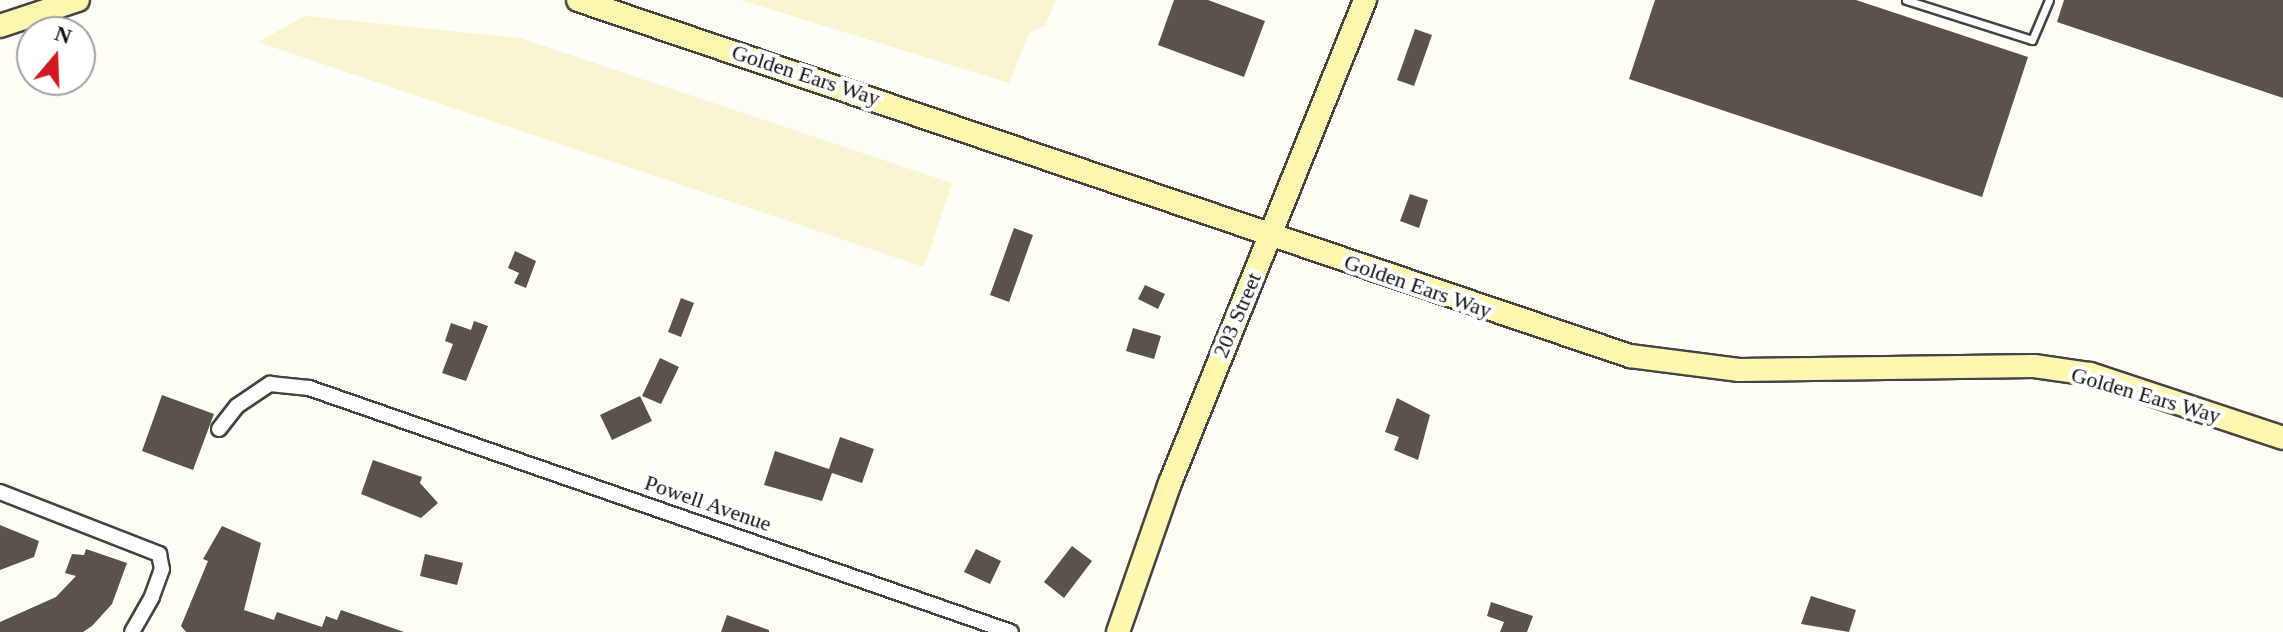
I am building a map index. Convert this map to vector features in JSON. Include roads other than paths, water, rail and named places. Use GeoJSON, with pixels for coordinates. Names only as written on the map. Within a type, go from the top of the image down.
{"type":"FeatureCollection","features":[{"type":"Feature","properties":{"kind":"main road"},"geometry":{"type":"LineString","coordinates":[[0,26],[78,0]]}},
{"type":"Feature","properties":{"kind":"main road","name":"Golden Ears Way"},"geometry":{"type":"LineString","coordinates":[[578,0],[1630,356],[1739,370],[2034,366],[2090,374],[2283,438]]}},
{"type":"Feature","properties":{"kind":"main road","name":"203 Street"},"geometry":{"type":"LineString","coordinates":[[1118,632],[1170,483],[1365,0]]}},
{"type":"Feature","properties":{"kind":"street","name":"Powell Avenue"},"geometry":{"type":"LineString","coordinates":[[219,429],[237,406],[270,384],[309,388],[1011,632]]}},
{"type":"Feature","properties":{"kind":"street"},"geometry":{"type":"LineString","coordinates":[[0,492],[159,554],[157,583],[132,632]]}},
{"type":"Feature","properties":{"kind":"lane"},"geometry":{"type":"LineString","coordinates":[[1906,0],[2032,40],[2049,0]]}}]}
